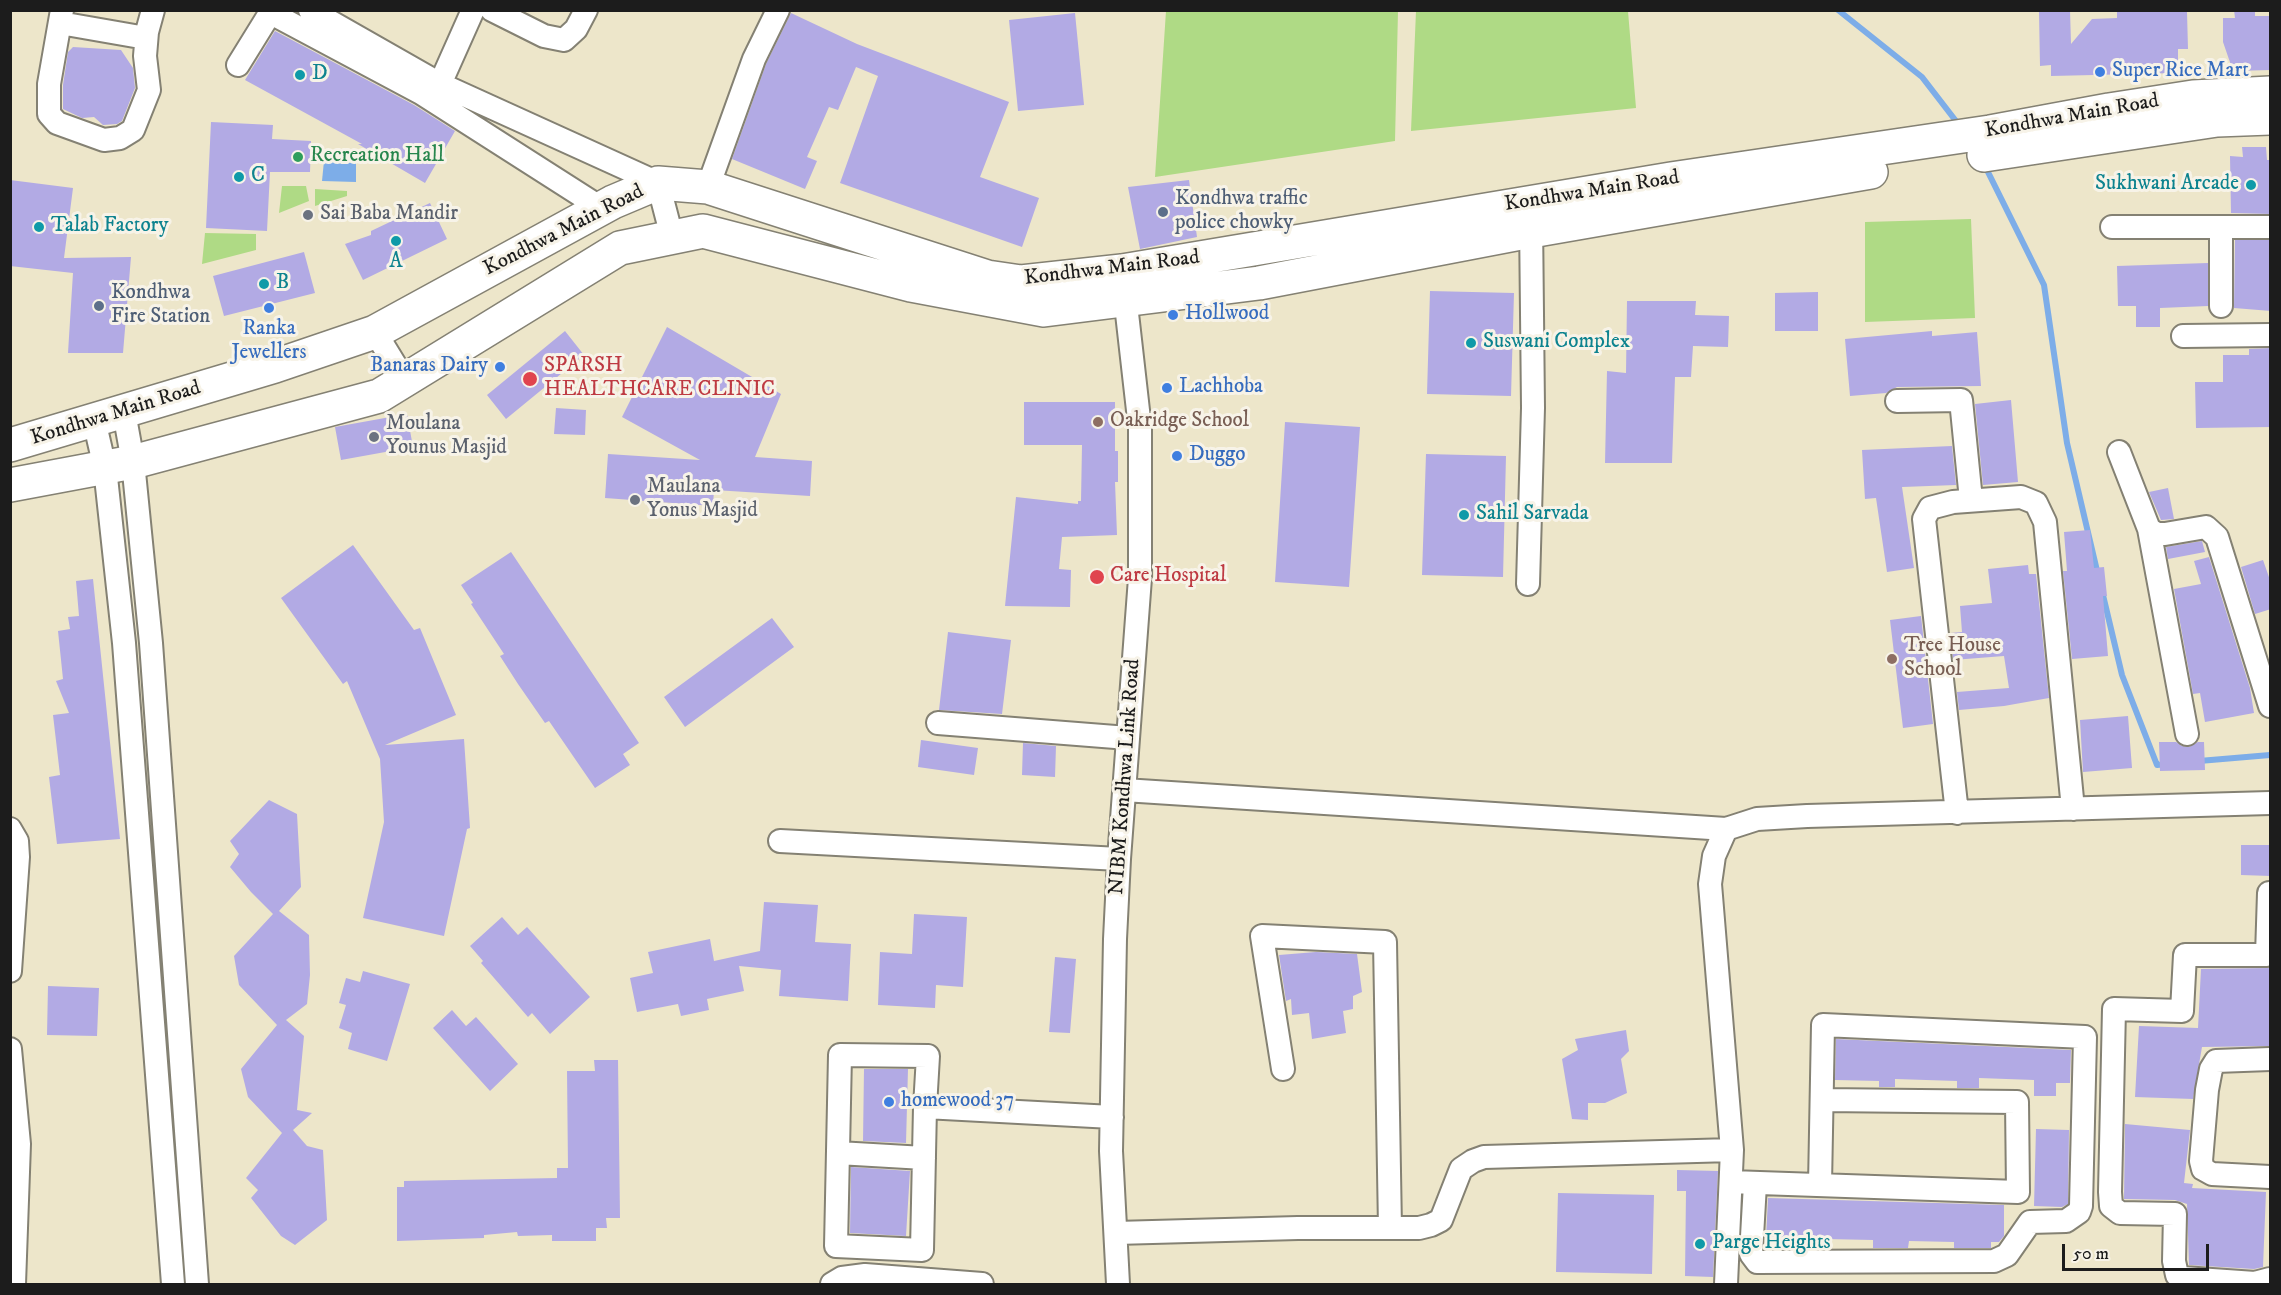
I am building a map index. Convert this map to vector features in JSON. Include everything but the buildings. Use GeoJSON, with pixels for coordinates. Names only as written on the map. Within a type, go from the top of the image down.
{"type":"FeatureCollection","features":[{"type":"Feature","properties":{"kind":"main road","name":"Kondhwa Main Road"},"geometry":{"type":"LineString","coordinates":[[1531,217],[1799,159],[1862,152],[1990,132],[2119,108],[2193,98],[2271,93]]}},
{"type":"Feature","properties":{"kind":"main road","name":"Kondhwa Main Road"},"geometry":{"type":"LineString","coordinates":[[10,485],[119,465],[379,396],[620,248],[703,231],[911,285],[1044,310],[1124,285],[1531,217],[1832,178],[2217,120],[2271,118]]}},
{"type":"Feature","properties":{"kind":"main road","name":"Kondhwa Main Road"},"geometry":{"type":"LineString","coordinates":[[10,445],[275,366],[375,332],[601,208],[658,183],[708,187],[987,277],[1021,282],[1124,285]]}},
{"type":"Feature","properties":{"kind":"street"},"geometry":{"type":"LineString","coordinates":[[146,38],[61,17],[49,84],[49,114],[57,123],[104,140],[120,138],[133,130],[148,90],[146,38],[153,10]]}},
{"type":"Feature","properties":{"kind":"street"},"geometry":{"type":"LineString","coordinates":[[310,10],[440,84],[658,183],[672,237]]}},
{"type":"Feature","properties":{"kind":"street"},"geometry":{"type":"LineString","coordinates":[[440,84],[473,10]]}},
{"type":"Feature","properties":{"kind":"street"},"geometry":{"type":"LineString","coordinates":[[492,10],[544,36],[564,40],[576,29],[586,10]]}},
{"type":"Feature","properties":{"kind":"street"},"geometry":{"type":"LineString","coordinates":[[708,187],[754,59],[778,10]]}},
{"type":"Feature","properties":{"kind":"street"},"geometry":{"type":"LineString","coordinates":[[238,65],[271,12],[421,93],[601,208]]}},
{"type":"Feature","properties":{"kind":"street"},"geometry":{"type":"LineString","coordinates":[[1528,584],[1533,408],[1531,217]]}},
{"type":"Feature","properties":{"kind":"street"},"geometry":{"type":"LineString","coordinates":[[2112,227],[2271,227]]}},
{"type":"Feature","properties":{"kind":"street"},"geometry":{"type":"LineString","coordinates":[[2221,227],[2221,306]]}},
{"type":"Feature","properties":{"kind":"street","name":"NIBM Kondhwa Link Road"},"geometry":{"type":"LineString","coordinates":[[1118,1284],[1111,1151],[1119,860],[1140,578],[1140,428],[1124,285]]}},
{"type":"Feature","properties":{"kind":"street"},"geometry":{"type":"LineString","coordinates":[[375,332],[405,381]]}},
{"type":"Feature","properties":{"kind":"street"},"geometry":{"type":"LineString","coordinates":[[2183,336],[2271,334]]}},
{"type":"Feature","properties":{"kind":"street"},"geometry":{"type":"LineString","coordinates":[[1897,401],[1961,400],[1971,500]]}},
{"type":"Feature","properties":{"kind":"street"},"geometry":{"type":"LineString","coordinates":[[109,416],[119,465],[124,644],[173,1284]]}},
{"type":"Feature","properties":{"kind":"street"},"geometry":{"type":"LineString","coordinates":[[109,416],[151,643],[197,1284]]}},
{"type":"Feature","properties":{"kind":"street"},"geometry":{"type":"LineString","coordinates":[[2119,452],[2149,529],[2187,734]]}},
{"type":"Feature","properties":{"kind":"street"},"geometry":{"type":"LineString","coordinates":[[1957,813],[1924,519],[1930,508],[1953,502],[2021,497],[2036,503],[2045,522],[2073,809]]}},
{"type":"Feature","properties":{"kind":"street"},"geometry":{"type":"LineString","coordinates":[[2149,529],[2157,534],[2165,534],[2206,527],[2217,537],[2271,706]]}},
{"type":"Feature","properties":{"kind":"street"},"geometry":{"type":"LineString","coordinates":[[938,723],[1128,738]]}},
{"type":"Feature","properties":{"kind":"street"},"geometry":{"type":"LineString","coordinates":[[1124,790],[1726,829],[1757,819],[2271,804]]}},
{"type":"Feature","properties":{"kind":"street"},"geometry":{"type":"LineString","coordinates":[[10,829],[17,841],[18,857],[10,971]]}},
{"type":"Feature","properties":{"kind":"street"},"geometry":{"type":"LineString","coordinates":[[1726,829],[1713,856],[1710,884],[1732,1150],[1726,1284]]}},
{"type":"Feature","properties":{"kind":"street"},"geometry":{"type":"LineString","coordinates":[[780,840],[1119,860]]}},
{"type":"Feature","properties":{"kind":"street"},"geometry":{"type":"LineString","coordinates":[[2271,893],[2269,893],[2266,955],[2185,955],[2182,1011],[2114,1009],[2110,1192],[2111,1206],[2120,1213],[2175,1215],[2174,1261],[2177,1275],[2183,1278],[2255,1283],[2271,1279]]}},
{"type":"Feature","properties":{"kind":"street"},"geometry":{"type":"LineString","coordinates":[[1283,1069],[1262,936],[1385,942],[1390,1228]]}},
{"type":"Feature","properties":{"kind":"street"},"geometry":{"type":"LineString","coordinates":[[1755,1184],[1751,1254],[1757,1262],[1994,1261],[2007,1256],[2030,1222],[2066,1221],[2079,1212],[2085,1037],[1823,1025],[1820,1185]]}},
{"type":"Feature","properties":{"kind":"street"},"geometry":{"type":"LineString","coordinates":[[10,1048],[20,1165],[14,1284]]}},
{"type":"Feature","properties":{"kind":"street"},"geometry":{"type":"LineString","coordinates":[[840,1055],[928,1056],[922,1250],[836,1246],[838,1154],[840,1055]]}},
{"type":"Feature","properties":{"kind":"street"},"geometry":{"type":"LineString","coordinates":[[2271,1059],[2216,1061],[2211,1069],[2207,1090],[2201,1161],[2204,1169],[2212,1174],[2271,1178]]}},
{"type":"Feature","properties":{"kind":"street"},"geometry":{"type":"LineString","coordinates":[[1731,1182],[2018,1192],[2017,1102],[1822,1100]]}},
{"type":"Feature","properties":{"kind":"street"},"geometry":{"type":"LineString","coordinates":[[925,1107],[1112,1118]]}},
{"type":"Feature","properties":{"kind":"street"},"geometry":{"type":"LineString","coordinates":[[1116,1233],[1298,1228],[1419,1228],[1441,1220],[1461,1169],[1484,1157],[1732,1150]]}},
{"type":"Feature","properties":{"kind":"street"},"geometry":{"type":"LineString","coordinates":[[838,1154],[924,1158]]}},
{"type":"Feature","properties":{"kind":"street"},"geometry":{"type":"LineString","coordinates":[[832,1284],[842,1278],[865,1275],[982,1284]]}},
{"type":"Feature","properties":{"kind":"green space"},"geometry":{"type":"Polygon","coordinates":[[[1166,11],[1398,11],[1395,141],[1155,177],[1166,11]]]}},
{"type":"Feature","properties":{"kind":"green space"},"geometry":{"type":"Polygon","coordinates":[[[1416,11],[1628,11],[1636,108],[1411,131],[1416,11]]]}},
{"type":"Feature","properties":{"kind":"green space"},"geometry":{"type":"Polygon","coordinates":[[[282,186],[306,186],[309,201],[279,213],[282,186]]]}},
{"type":"Feature","properties":{"kind":"green space"},"geometry":{"type":"Polygon","coordinates":[[[315,189],[347,191],[347,196],[315,206],[315,189]]]}},
{"type":"Feature","properties":{"kind":"green space"},"geometry":{"type":"Polygon","coordinates":[[[1971,219],[1975,318],[1865,322],[1865,222],[1971,219]]]}},
{"type":"Feature","properties":{"kind":"green space"},"geometry":{"type":"Polygon","coordinates":[[[205,233],[256,234],[256,250],[202,264],[205,233]]]}},
{"type":"Feature","properties":{"kind":"water"},"geometry":{"type":"Polygon","coordinates":[[[324,161],[356,163],[356,182],[322,181],[324,161]]]}},
{"type":"Feature","properties":{"kind":"waterway"},"geometry":{"type":"LineString","coordinates":[[1838,10],[1922,77],[1959,125]]}},
{"type":"Feature","properties":{"kind":"waterway"},"geometry":{"type":"LineString","coordinates":[[1985,166],[2044,285],[2067,443],[2098,575]]}},
{"type":"Feature","properties":{"kind":"waterway"},"geometry":{"type":"LineString","coordinates":[[2102,591],[2122,675],[2157,765],[2168,764]]}},
{"type":"Feature","properties":{"kind":"waterway"},"geometry":{"type":"LineString","coordinates":[[2199,761],[2270,755]]}},
{"type":"Feature","properties":{"kind":"place","name":"Super Rice Mart"},"geometry":{"type":"Point","coordinates":[2100,72]}},
{"type":"Feature","properties":{"kind":"place","name":"D"},"geometry":{"type":"Point","coordinates":[300,75]}},
{"type":"Feature","properties":{"kind":"place","name":"Recreation Hall"},"geometry":{"type":"Point","coordinates":[298,157]}},
{"type":"Feature","properties":{"kind":"place","name":"C"},"geometry":{"type":"Point","coordinates":[239,177]}},
{"type":"Feature","properties":{"kind":"place","name":"Sukhwani Arcade"},"geometry":{"type":"Point","coordinates":[2251,185]}},
{"type":"Feature","properties":{"kind":"place","name":"Kondhwa traffic police chowky"},"geometry":{"type":"Point","coordinates":[1163,212]}},
{"type":"Feature","properties":{"kind":"place","name":"Sai Baba Mandir"},"geometry":{"type":"Point","coordinates":[308,215]}},
{"type":"Feature","properties":{"kind":"place","name":"Talab Factory"},"geometry":{"type":"Point","coordinates":[39,227]}},
{"type":"Feature","properties":{"kind":"place","name":"A"},"geometry":{"type":"Point","coordinates":[396,241]}},
{"type":"Feature","properties":{"kind":"place","name":"B"},"geometry":{"type":"Point","coordinates":[264,284]}},
{"type":"Feature","properties":{"kind":"place","name":"Kondhwa Fire Station"},"geometry":{"type":"Point","coordinates":[99,306]}},
{"type":"Feature","properties":{"kind":"place","name":"Ranka Jewellers"},"geometry":{"type":"Point","coordinates":[269,308]}},
{"type":"Feature","properties":{"kind":"place","name":"Hollwood"},"geometry":{"type":"Point","coordinates":[1173,315]}},
{"type":"Feature","properties":{"kind":"place","name":"Suswani Complex"},"geometry":{"type":"Point","coordinates":[1471,343]}},
{"type":"Feature","properties":{"kind":"place","name":"Banaras Dairy"},"geometry":{"type":"Point","coordinates":[500,367]}},
{"type":"Feature","properties":{"kind":"place","name":"SPARSH HEALTHCARE CLINIC"},"geometry":{"type":"Point","coordinates":[530,379]}},
{"type":"Feature","properties":{"kind":"place","name":"Lachhoba"},"geometry":{"type":"Point","coordinates":[1167,388]}},
{"type":"Feature","properties":{"kind":"place","name":"Oakridge School"},"geometry":{"type":"Point","coordinates":[1098,422]}},
{"type":"Feature","properties":{"kind":"place","name":"Moulana Younus Masjid"},"geometry":{"type":"Point","coordinates":[374,437]}},
{"type":"Feature","properties":{"kind":"place","name":"Duggo"},"geometry":{"type":"Point","coordinates":[1177,456]}},
{"type":"Feature","properties":{"kind":"place","name":"Maulana Yonus Masjid"},"geometry":{"type":"Point","coordinates":[635,500]}},
{"type":"Feature","properties":{"kind":"place","name":"Sahil Sarvada"},"geometry":{"type":"Point","coordinates":[1464,515]}},
{"type":"Feature","properties":{"kind":"place","name":"Care Hospital"},"geometry":{"type":"Point","coordinates":[1097,577]}},
{"type":"Feature","properties":{"kind":"place","name":"Tree House School"},"geometry":{"type":"Point","coordinates":[1892,659]}},
{"type":"Feature","properties":{"kind":"place","name":"homewood 37"},"geometry":{"type":"Point","coordinates":[889,1102]}},
{"type":"Feature","properties":{"kind":"place","name":"Parge Heights"},"geometry":{"type":"Point","coordinates":[1700,1244]}}]}
